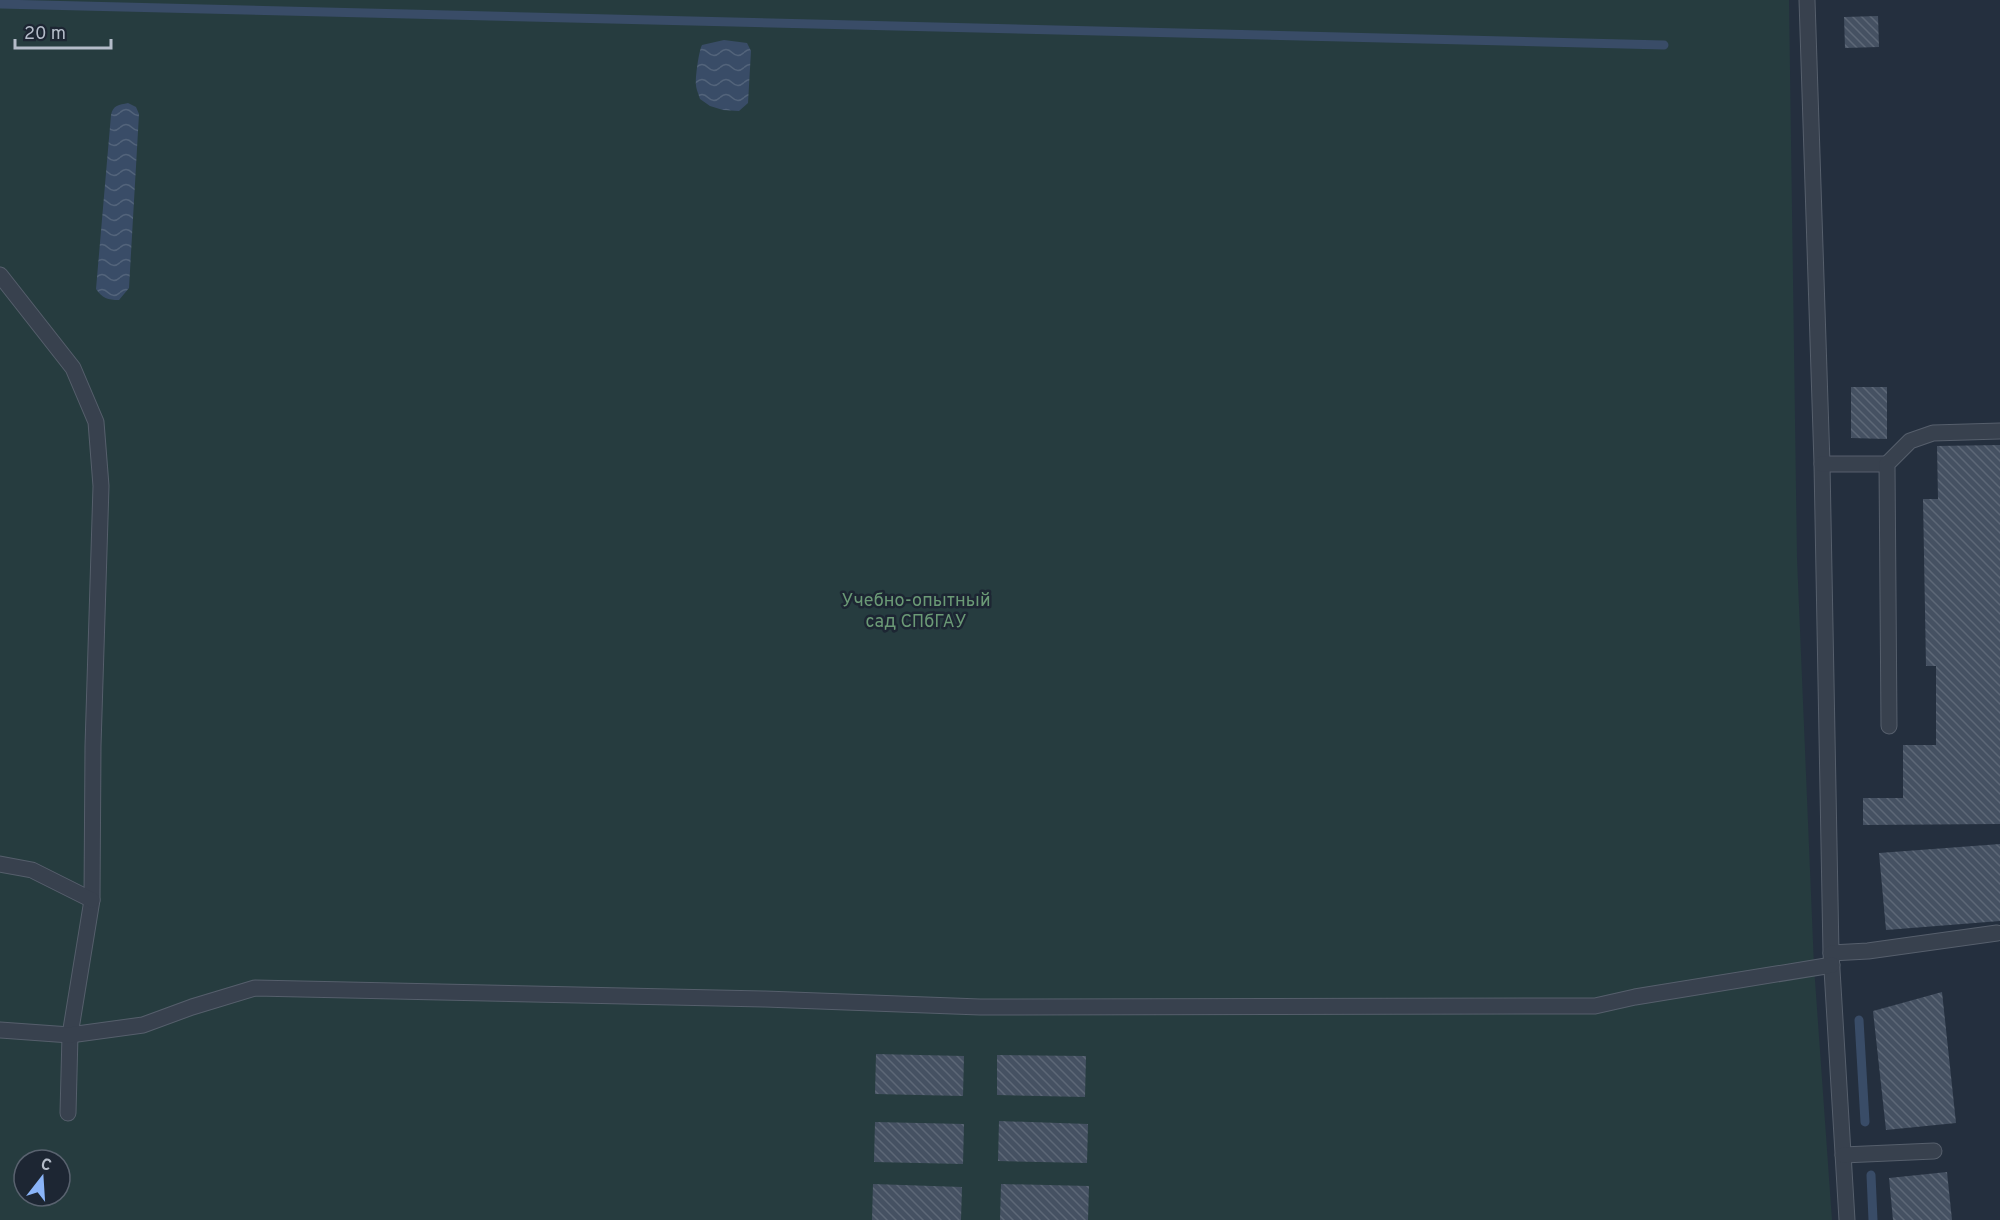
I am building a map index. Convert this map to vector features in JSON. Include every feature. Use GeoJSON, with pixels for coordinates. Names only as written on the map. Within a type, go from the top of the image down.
{"type":"FeatureCollection","features":[{"type":"Feature","properties":{"kind":"lane"},"geometry":{"type":"LineString","coordinates":[[1807,0],[1822,465],[1832,959],[1846,1220]]}},
{"type":"Feature","properties":{"kind":"lane"},"geometry":{"type":"LineString","coordinates":[[0,275],[73,368],[96,423],[101,486],[93,746],[92,900],[70,1035],[68,1113]]}},
{"type":"Feature","properties":{"kind":"lane"},"geometry":{"type":"LineString","coordinates":[[1888,726],[1887,464],[1910,441],[1933,433],[2000,431]]}},
{"type":"Feature","properties":{"kind":"lane"},"geometry":{"type":"LineString","coordinates":[[1822,465],[1887,464]]}},
{"type":"Feature","properties":{"kind":"lane"},"geometry":{"type":"LineString","coordinates":[[0,864],[32,870],[92,900]]}},
{"type":"Feature","properties":{"kind":"lane"},"geometry":{"type":"LineString","coordinates":[[0,1030],[70,1035],[143,1025],[255,988],[980,1006],[1595,1006],[1868,951],[1997,933]]}},
{"type":"Feature","properties":{"kind":"lane"},"geometry":{"type":"LineString","coordinates":[[1843,1155],[1934,1151]]}},
{"type":"Feature","properties":{"kind":"green space","name":"Учебно-опытный сад СПбГАУ"},"geometry":{"type":"Polygon","coordinates":[[[0,0],[1789,0],[1797,558],[1814,966],[1832,1220],[0,1220],[0,0]]]}},
{"type":"Feature","properties":{"kind":"water"},"geometry":{"type":"Polygon","coordinates":[[[724,40],[747,43],[751,51],[748,103],[739,111],[710,106],[700,99],[696,88],[702,45],[724,40]]]}},
{"type":"Feature","properties":{"kind":"water"},"geometry":{"type":"Polygon","coordinates":[[[128,103],[136,107],[139,114],[129,288],[119,300],[115,300],[101,295],[96,289],[111,115],[115,107],[128,103]]]}},
{"type":"Feature","properties":{"kind":"building"},"geometry":{"type":"Polygon","coordinates":[[[1878,16],[1879,47],[1845,48],[1844,17],[1878,16]]]}},
{"type":"Feature","properties":{"kind":"building"},"geometry":{"type":"Polygon","coordinates":[[[1851,387],[1887,387],[1887,439],[1851,438],[1851,387]]]}},
{"type":"Feature","properties":{"kind":"building"},"geometry":{"type":"Polygon","coordinates":[[[2000,445],[2000,824],[1863,825],[1863,798],[1903,798],[1903,745],[1936,745],[1936,666],[1926,666],[1923,499],[1938,499],[1937,446],[2000,445]]]}},
{"type":"Feature","properties":{"kind":"building"},"geometry":{"type":"Polygon","coordinates":[[[2000,844],[2000,921],[1886,930],[1879,853],[2000,844]]]}},
{"type":"Feature","properties":{"kind":"building"},"geometry":{"type":"Polygon","coordinates":[[[1942,992],[1956,1123],[1886,1130],[1873,1011],[1942,992]]]}},
{"type":"Feature","properties":{"kind":"building"},"geometry":{"type":"Polygon","coordinates":[[[876,1054],[964,1056],[963,1096],[875,1094],[876,1054]]]}},
{"type":"Feature","properties":{"kind":"building"},"geometry":{"type":"Polygon","coordinates":[[[997,1055],[1086,1056],[1085,1097],[997,1095],[997,1055]]]}},
{"type":"Feature","properties":{"kind":"building"},"geometry":{"type":"Polygon","coordinates":[[[999,1121],[1088,1124],[1087,1163],[998,1161],[999,1121]]]}},
{"type":"Feature","properties":{"kind":"building"},"geometry":{"type":"Polygon","coordinates":[[[875,1122],[964,1124],[963,1164],[874,1162],[875,1122]]]}},
{"type":"Feature","properties":{"kind":"building"},"geometry":{"type":"Polygon","coordinates":[[[1947,1172],[1952,1220],[1893,1220],[1889,1178],[1947,1172]]]}},
{"type":"Feature","properties":{"kind":"building"},"geometry":{"type":"Polygon","coordinates":[[[873,1184],[962,1187],[961,1220],[872,1220],[873,1184]]]}},
{"type":"Feature","properties":{"kind":"building"},"geometry":{"type":"Polygon","coordinates":[[[1001,1184],[1089,1186],[1088,1220],[1000,1220],[1001,1184]]]}},
{"type":"Feature","properties":{"kind":"waterway"},"geometry":{"type":"LineString","coordinates":[[0,4],[1664,45]]}},
{"type":"Feature","properties":{"kind":"waterway"},"geometry":{"type":"LineString","coordinates":[[1859,1020],[1865,1122]]}},
{"type":"Feature","properties":{"kind":"waterway"},"geometry":{"type":"LineString","coordinates":[[1871,1175],[1873,1220]]}}]}
